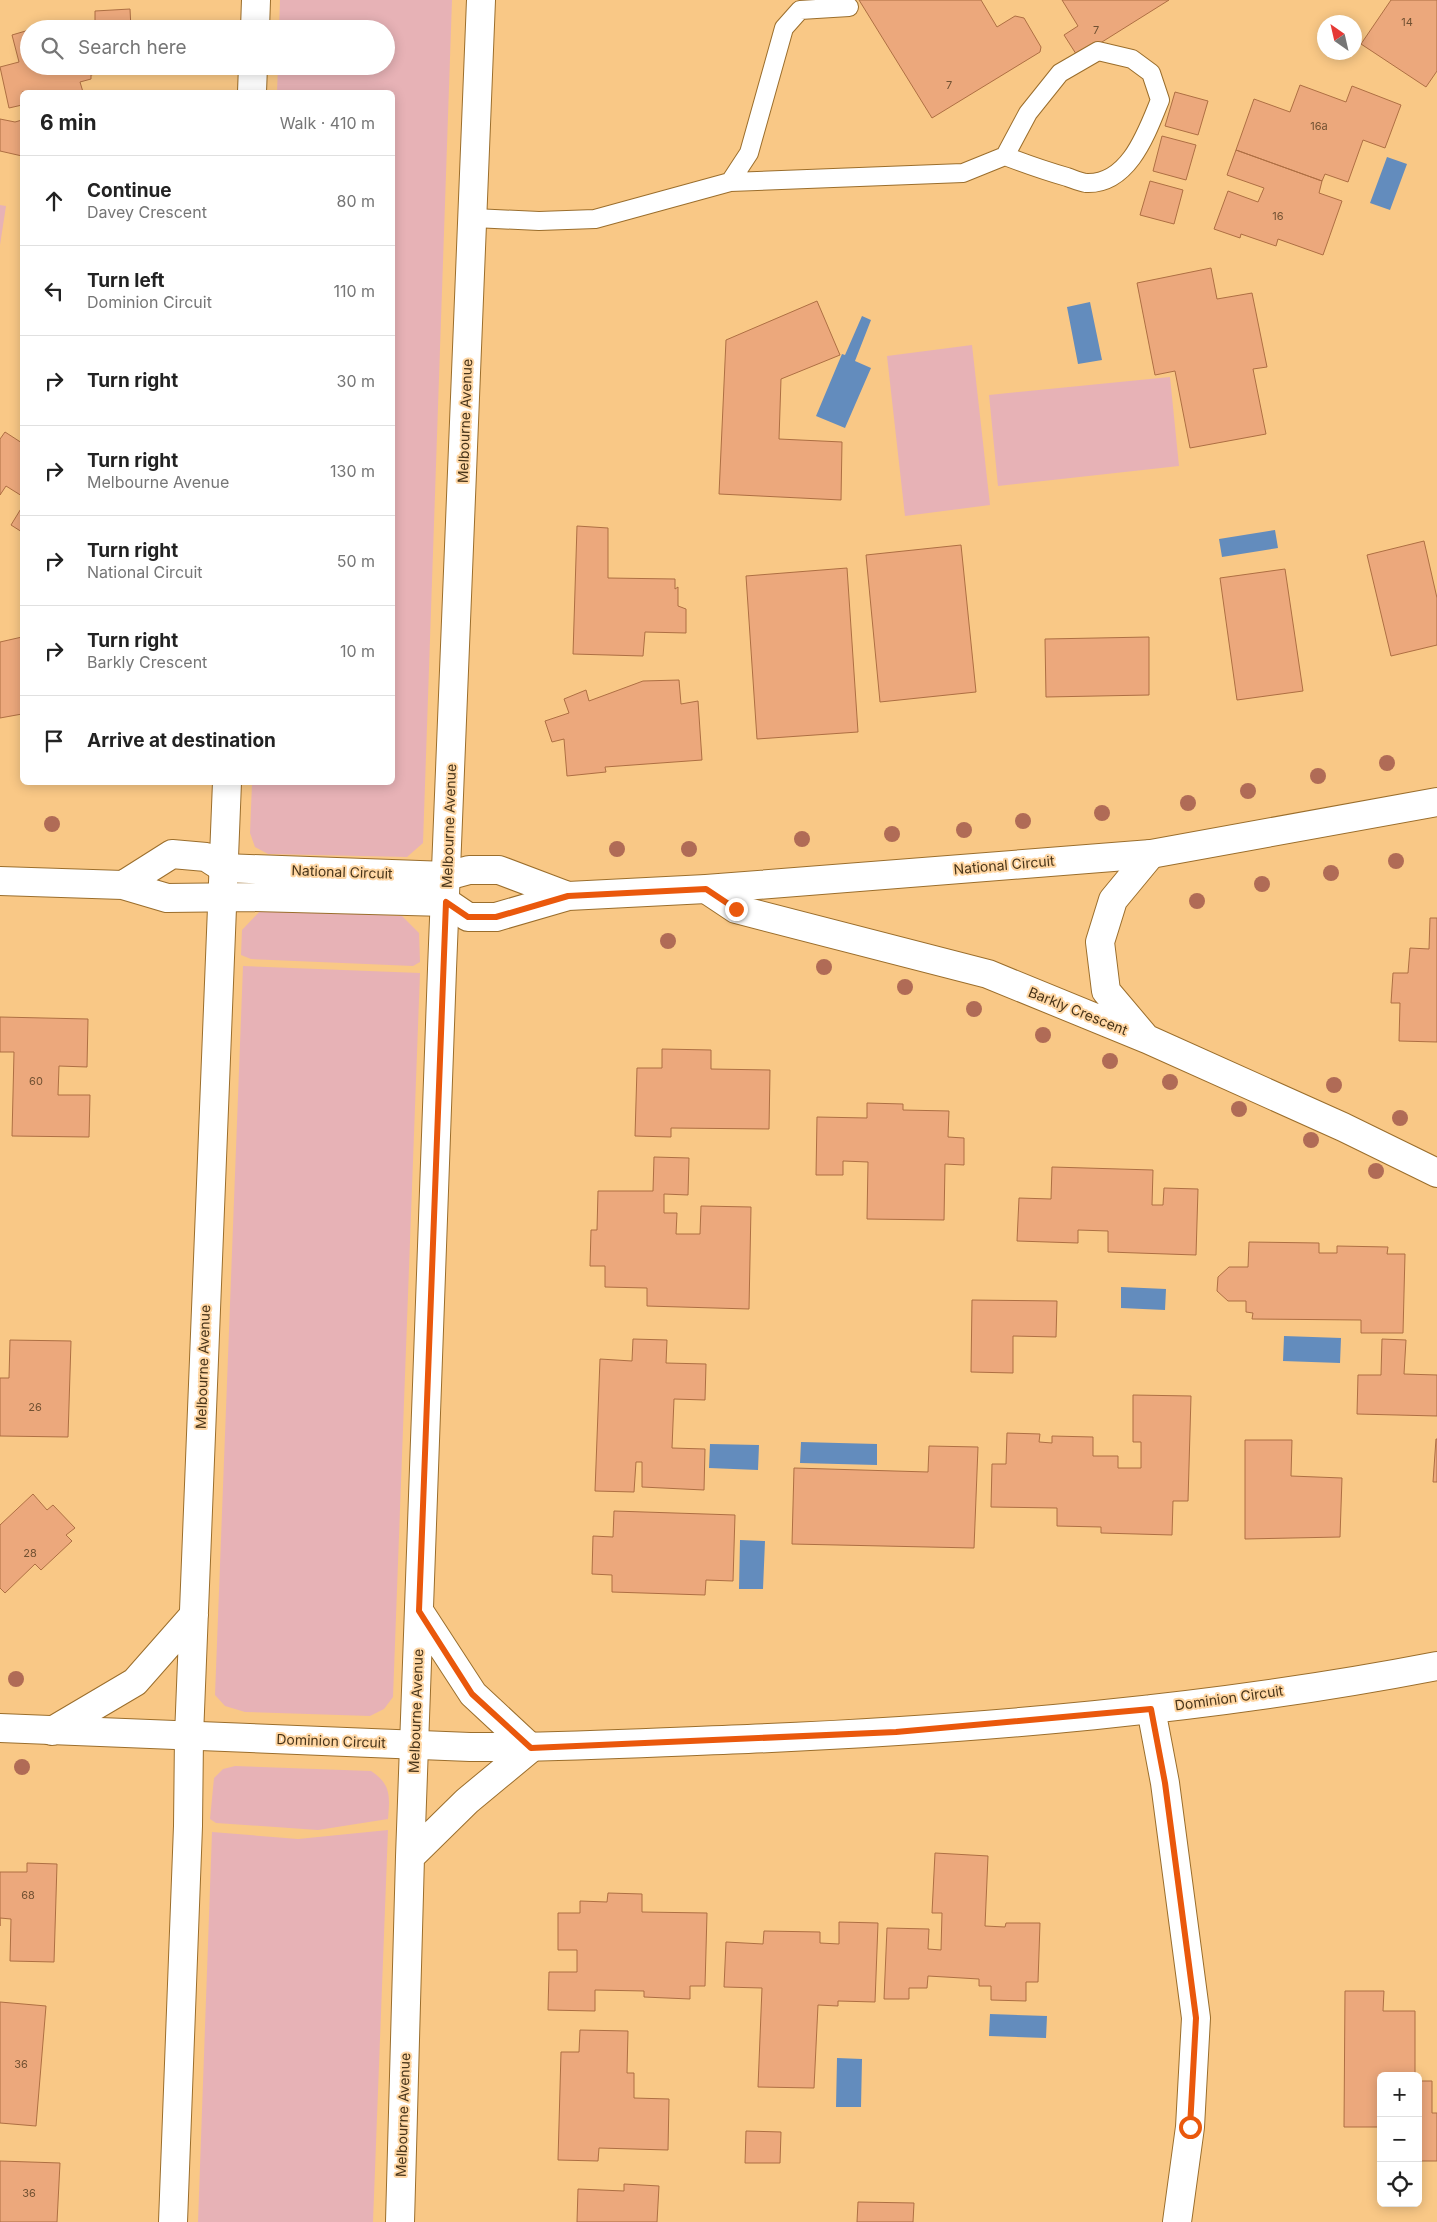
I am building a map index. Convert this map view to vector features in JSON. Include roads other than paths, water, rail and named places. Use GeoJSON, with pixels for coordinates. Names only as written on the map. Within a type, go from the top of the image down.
{"type":"FeatureCollection","features":[{"type":"Feature","properties":{"kind":"street"},"geometry":{"type":"LineString","coordinates":[[255,20],[256,0]]}},
{"type":"Feature","properties":{"kind":"street","name":"Melbourne Avenue"},"geometry":{"type":"LineString","coordinates":[[400,2222],[410,1857],[481,0]]}},
{"type":"Feature","properties":{"kind":"street"},"geometry":{"type":"LineString","coordinates":[[252,90],[253,75]]}},
{"type":"Feature","properties":{"kind":"street","name":"Melbourne Avenue"},"geometry":{"type":"LineString","coordinates":[[173,2222],[188,1826],[189,1736],[227,785]]}},
{"type":"Feature","properties":{"kind":"street","name":"National Circuit"},"geometry":{"type":"LineString","coordinates":[[0,881],[123,885],[167,898],[221,899],[250,897],[446,902],[468,917],[496,917],[568,896],[706,889],[1151,854],[1437,802]]}},
{"type":"Feature","properties":{"kind":"street","name":"National Circuit"},"geometry":{"type":"LineString","coordinates":[[123,885],[172,854],[206,857],[223,868],[447,876],[469,870],[498,870],[568,896]]}},
{"type":"Feature","properties":{"kind":"street"},"geometry":{"type":"LineString","coordinates":[[1146,1039],[1106,992],[1100,942],[1113,900],[1151,854]]}},
{"type":"Feature","properties":{"kind":"street","name":"Barkly Crescent"},"geometry":{"type":"LineString","coordinates":[[706,889],[736,909],[988,974],[1146,1039],[1343,1126],[1437,1173]]}},
{"type":"Feature","properties":{"kind":"street"},"geometry":{"type":"LineString","coordinates":[[410,1857],[467,1801],[531,1748],[472,1694],[419,1611]]}},
{"type":"Feature","properties":{"kind":"street"},"geometry":{"type":"LineString","coordinates":[[52,1730],[140,1678],[194,1615]]}},
{"type":"Feature","properties":{"kind":"street","name":"Dominion Circuit"},"geometry":{"type":"LineString","coordinates":[[0,1728],[531,1748],[896,1732],[1151,1709],[1381,1677],[1437,1666]]}},
{"type":"Feature","properties":{"kind":"street"},"geometry":{"type":"LineString","coordinates":[[1151,1709],[1165,1783],[1196,2018],[1190,2127],[1178,2222]]}},
{"type":"Feature","properties":{"kind":"lane"},"geometry":{"type":"LineString","coordinates":[[730,182],[749,153],[784,28],[800,10],[849,7]]}},
{"type":"Feature","properties":{"kind":"lane"},"geometry":{"type":"LineString","coordinates":[[474,218],[539,221],[595,219],[730,182],[963,173],[1005,156],[1028,113],[1060,73],[1098,51],[1132,59],[1151,74],[1160,100],[1147,132],[1130,161],[1112,177],[1086,183],[1033,167],[1005,156]]}},
{"type":"Feature","properties":{"kind":"water"},"geometry":{"type":"Polygon","coordinates":[[[1387,157],[1407,164],[1390,210],[1370,203],[1387,157]]]}},
{"type":"Feature","properties":{"kind":"water"},"geometry":{"type":"Polygon","coordinates":[[[1090,302],[1102,360],[1078,364],[1067,307],[1090,302]]]}},
{"type":"Feature","properties":{"kind":"water"},"geometry":{"type":"Polygon","coordinates":[[[862,316],[871,320],[855,361],[871,368],[845,428],[816,416],[842,354],[845,355],[862,316]]]}},
{"type":"Feature","properties":{"kind":"water"},"geometry":{"type":"Polygon","coordinates":[[[1275,530],[1278,548],[1222,557],[1219,539],[1275,530]]]}},
{"type":"Feature","properties":{"kind":"water"},"geometry":{"type":"Polygon","coordinates":[[[1121,1287],[1166,1289],[1165,1310],[1121,1308],[1121,1287]]]}},
{"type":"Feature","properties":{"kind":"water"},"geometry":{"type":"Polygon","coordinates":[[[1284,1336],[1341,1338],[1340,1363],[1283,1361],[1284,1336]]]}},
{"type":"Feature","properties":{"kind":"water"},"geometry":{"type":"Polygon","coordinates":[[[801,1442],[877,1444],[877,1465],[800,1463],[801,1442]]]}},
{"type":"Feature","properties":{"kind":"water"},"geometry":{"type":"Polygon","coordinates":[[[710,1444],[759,1445],[758,1470],[709,1468],[710,1444]]]}},
{"type":"Feature","properties":{"kind":"water"},"geometry":{"type":"Polygon","coordinates":[[[740,1540],[765,1541],[763,1589],[739,1589],[740,1540]]]}},
{"type":"Feature","properties":{"kind":"water"},"geometry":{"type":"Polygon","coordinates":[[[990,2014],[1047,2016],[1046,2038],[989,2036],[990,2014]]]}},
{"type":"Feature","properties":{"kind":"water"},"geometry":{"type":"Polygon","coordinates":[[[837,2058],[862,2059],[861,2107],[836,2107],[837,2058]]]}}]}
